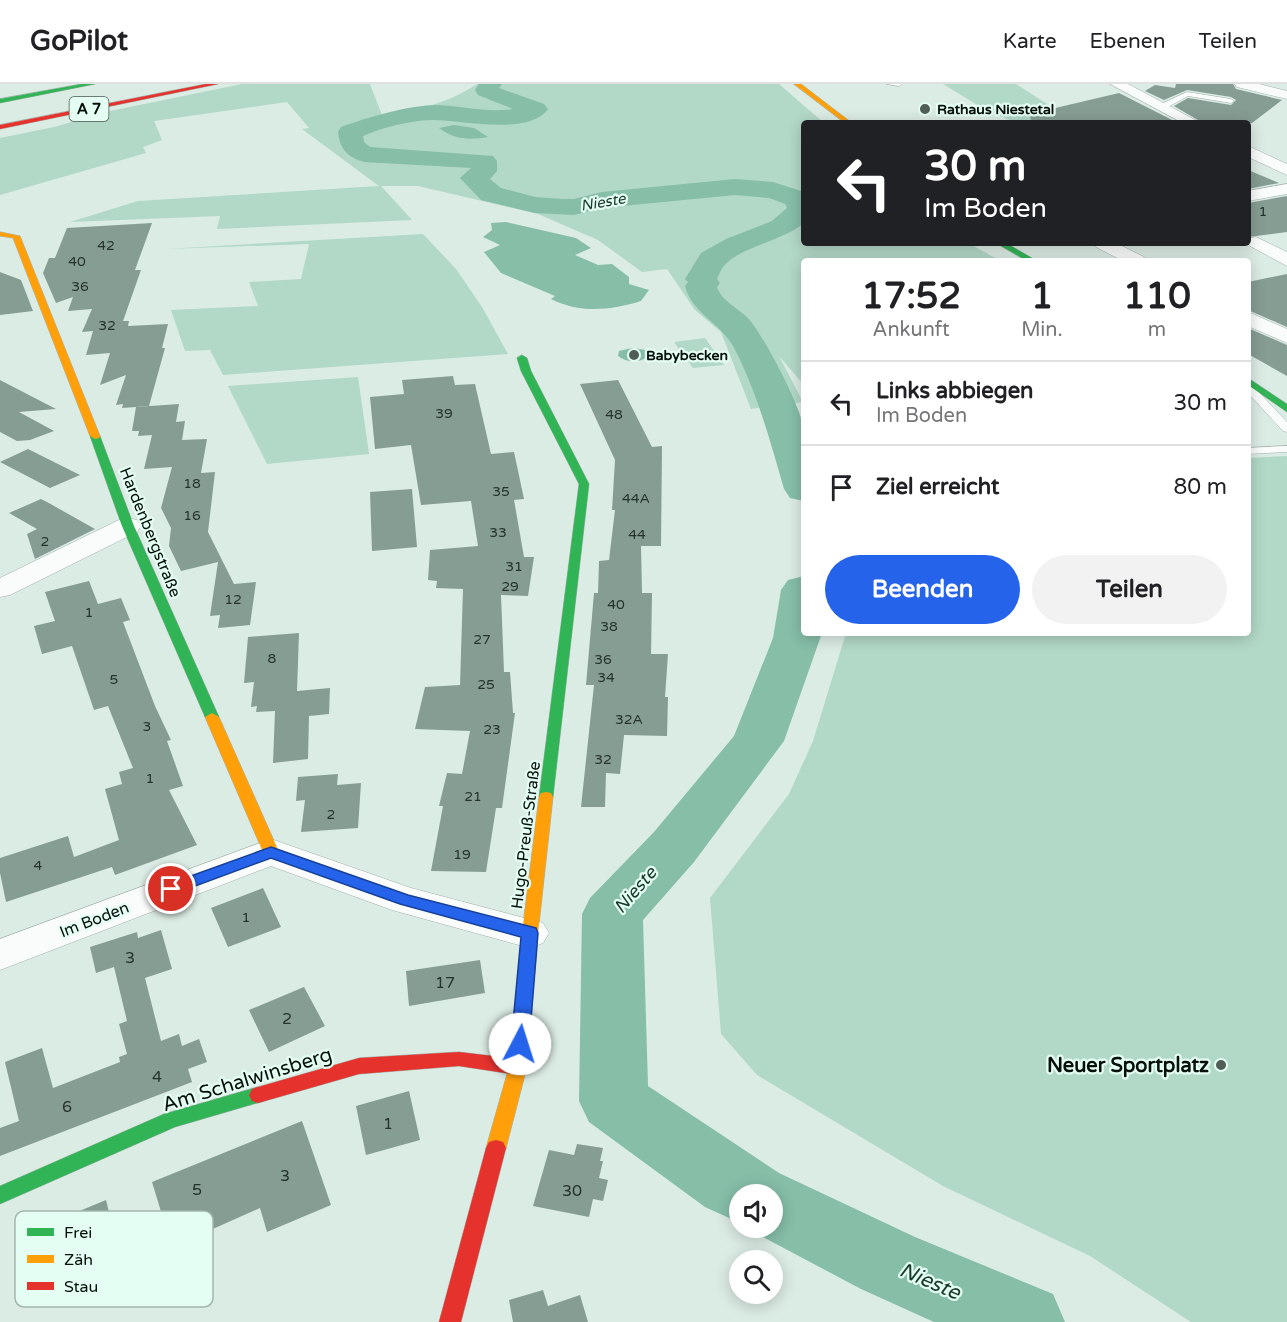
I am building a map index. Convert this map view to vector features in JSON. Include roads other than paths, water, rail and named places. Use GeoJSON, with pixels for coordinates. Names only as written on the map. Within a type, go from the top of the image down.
{"type":"FeatureCollection","features":[{"type":"Feature","properties":{"kind":"main road"},"geometry":{"type":"LineString","coordinates":[[0,101],[92,84]]}},
{"type":"Feature","properties":{"kind":"main road","name":"A 7"},"geometry":{"type":"LineString","coordinates":[[0,117],[166,84]]}},
{"type":"Feature","properties":{"kind":"main road","name":"A 7"},"geometry":{"type":"LineString","coordinates":[[0,127],[215,84]]}},
{"type":"Feature","properties":{"kind":"main road"},"geometry":{"type":"LineString","coordinates":[[798,84],[845,120]]}},
{"type":"Feature","properties":{"kind":"main road","name":"Hardenbergstraße"},"geometry":{"type":"LineString","coordinates":[[5,237],[78,389],[129,526],[271,852]]}},
{"type":"Feature","properties":{"kind":"main road"},"geometry":{"type":"LineString","coordinates":[[1006,246],[1028,258]]}},
{"type":"Feature","properties":{"kind":"main road","name":"Hugo-Preuß-Straße"},"geometry":{"type":"LineString","coordinates":[[450,1322],[518,1067],[530,933],[584,484],[526,371],[522,358]]}},
{"type":"Feature","properties":{"kind":"main road"},"geometry":{"type":"LineString","coordinates":[[1251,383],[1287,409]]}},
{"type":"Feature","properties":{"kind":"main road","name":"Am Schalwinsberg"},"geometry":{"type":"LineString","coordinates":[[0,1195],[171,1120],[358,1066],[459,1059],[518,1067]]}},
{"type":"Feature","properties":{"kind":"street"},"geometry":{"type":"LineString","coordinates":[[1117,84],[1188,120]]}},
{"type":"Feature","properties":{"kind":"street"},"geometry":{"type":"LineString","coordinates":[[1242,84],[1284,92]]}},
{"type":"Feature","properties":{"kind":"street"},"geometry":{"type":"LineString","coordinates":[[1251,152],[1287,170]]}},
{"type":"Feature","properties":{"kind":"street"},"geometry":{"type":"LineString","coordinates":[[1251,195],[1287,189]]}},
{"type":"Feature","properties":{"kind":"street"},"geometry":{"type":"LineString","coordinates":[[1256,242],[1287,260]]}},
{"type":"Feature","properties":{"kind":"street"},"geometry":{"type":"LineString","coordinates":[[1108,246],[1131,258]]}},
{"type":"Feature","properties":{"kind":"street"},"geometry":{"type":"LineString","coordinates":[[1251,320],[1287,338]]}},
{"type":"Feature","properties":{"kind":"street"},"geometry":{"type":"LineString","coordinates":[[0,590],[129,526]]}},
{"type":"Feature","properties":{"kind":"street"},"geometry":{"type":"LineString","coordinates":[[271,852],[405,900],[530,933]]}},
{"type":"Feature","properties":{"kind":"street","name":"Im Boden"},"geometry":{"type":"LineString","coordinates":[[0,955],[271,852]]}},
{"type":"Feature","properties":{"kind":"lane"},"geometry":{"type":"LineString","coordinates":[[890,84],[899,84]]}},
{"type":"Feature","properties":{"kind":"lane"},"geometry":{"type":"LineString","coordinates":[[1160,106],[1186,94],[1231,101]]}},
{"type":"Feature","properties":{"kind":"lane"},"geometry":{"type":"LineString","coordinates":[[1251,390],[1287,429]]}},
{"type":"Feature","properties":{"kind":"lane"},"geometry":{"type":"LineString","coordinates":[[1251,451],[1287,449]]}},
{"type":"Feature","properties":{"kind":"waterway","name":"Nieste"},"geometry":{"type":"LineString","coordinates":[[491,84],[486,90],[504,99],[536,109],[511,117],[498,118],[432,113],[439,112],[416,115],[394,119],[350,132],[352,145],[364,154],[484,161],[484,171],[473,178],[491,194],[535,205],[574,207],[602,200],[735,187],[773,190],[797,199],[801,208]]}},
{"type":"Feature","properties":{"kind":"waterway","name":"Nieste"},"geometry":{"type":"LineString","coordinates":[[801,211],[782,227],[736,245],[712,259],[701,279],[704,283],[701,286],[703,294],[707,300],[740,330],[761,368],[777,407],[801,480]]}},
{"type":"Feature","properties":{"kind":"waterway","name":"Nieste"},"geometry":{"type":"LineString","coordinates":[[733,1184],[614,1101],[612,914],[674,847],[758,741],[797,638],[801,611]]}},
{"type":"Feature","properties":{"kind":"waterway","name":"Nieste"},"geometry":{"type":"LineString","coordinates":[[783,1210],[888,1263],[1025,1322]]}},
{"type":"Feature","properties":{"kind":"place","name":"Rathaus Niestetal"},"geometry":{"type":"Point","coordinates":[925,109]}},
{"type":"Feature","properties":{"kind":"place","name":"Babybecken"},"geometry":{"type":"Point","coordinates":[634,355]}},
{"type":"Feature","properties":{"kind":"place","name":"Neuer Sportplatz"},"geometry":{"type":"Point","coordinates":[1221,1065]}}]}
